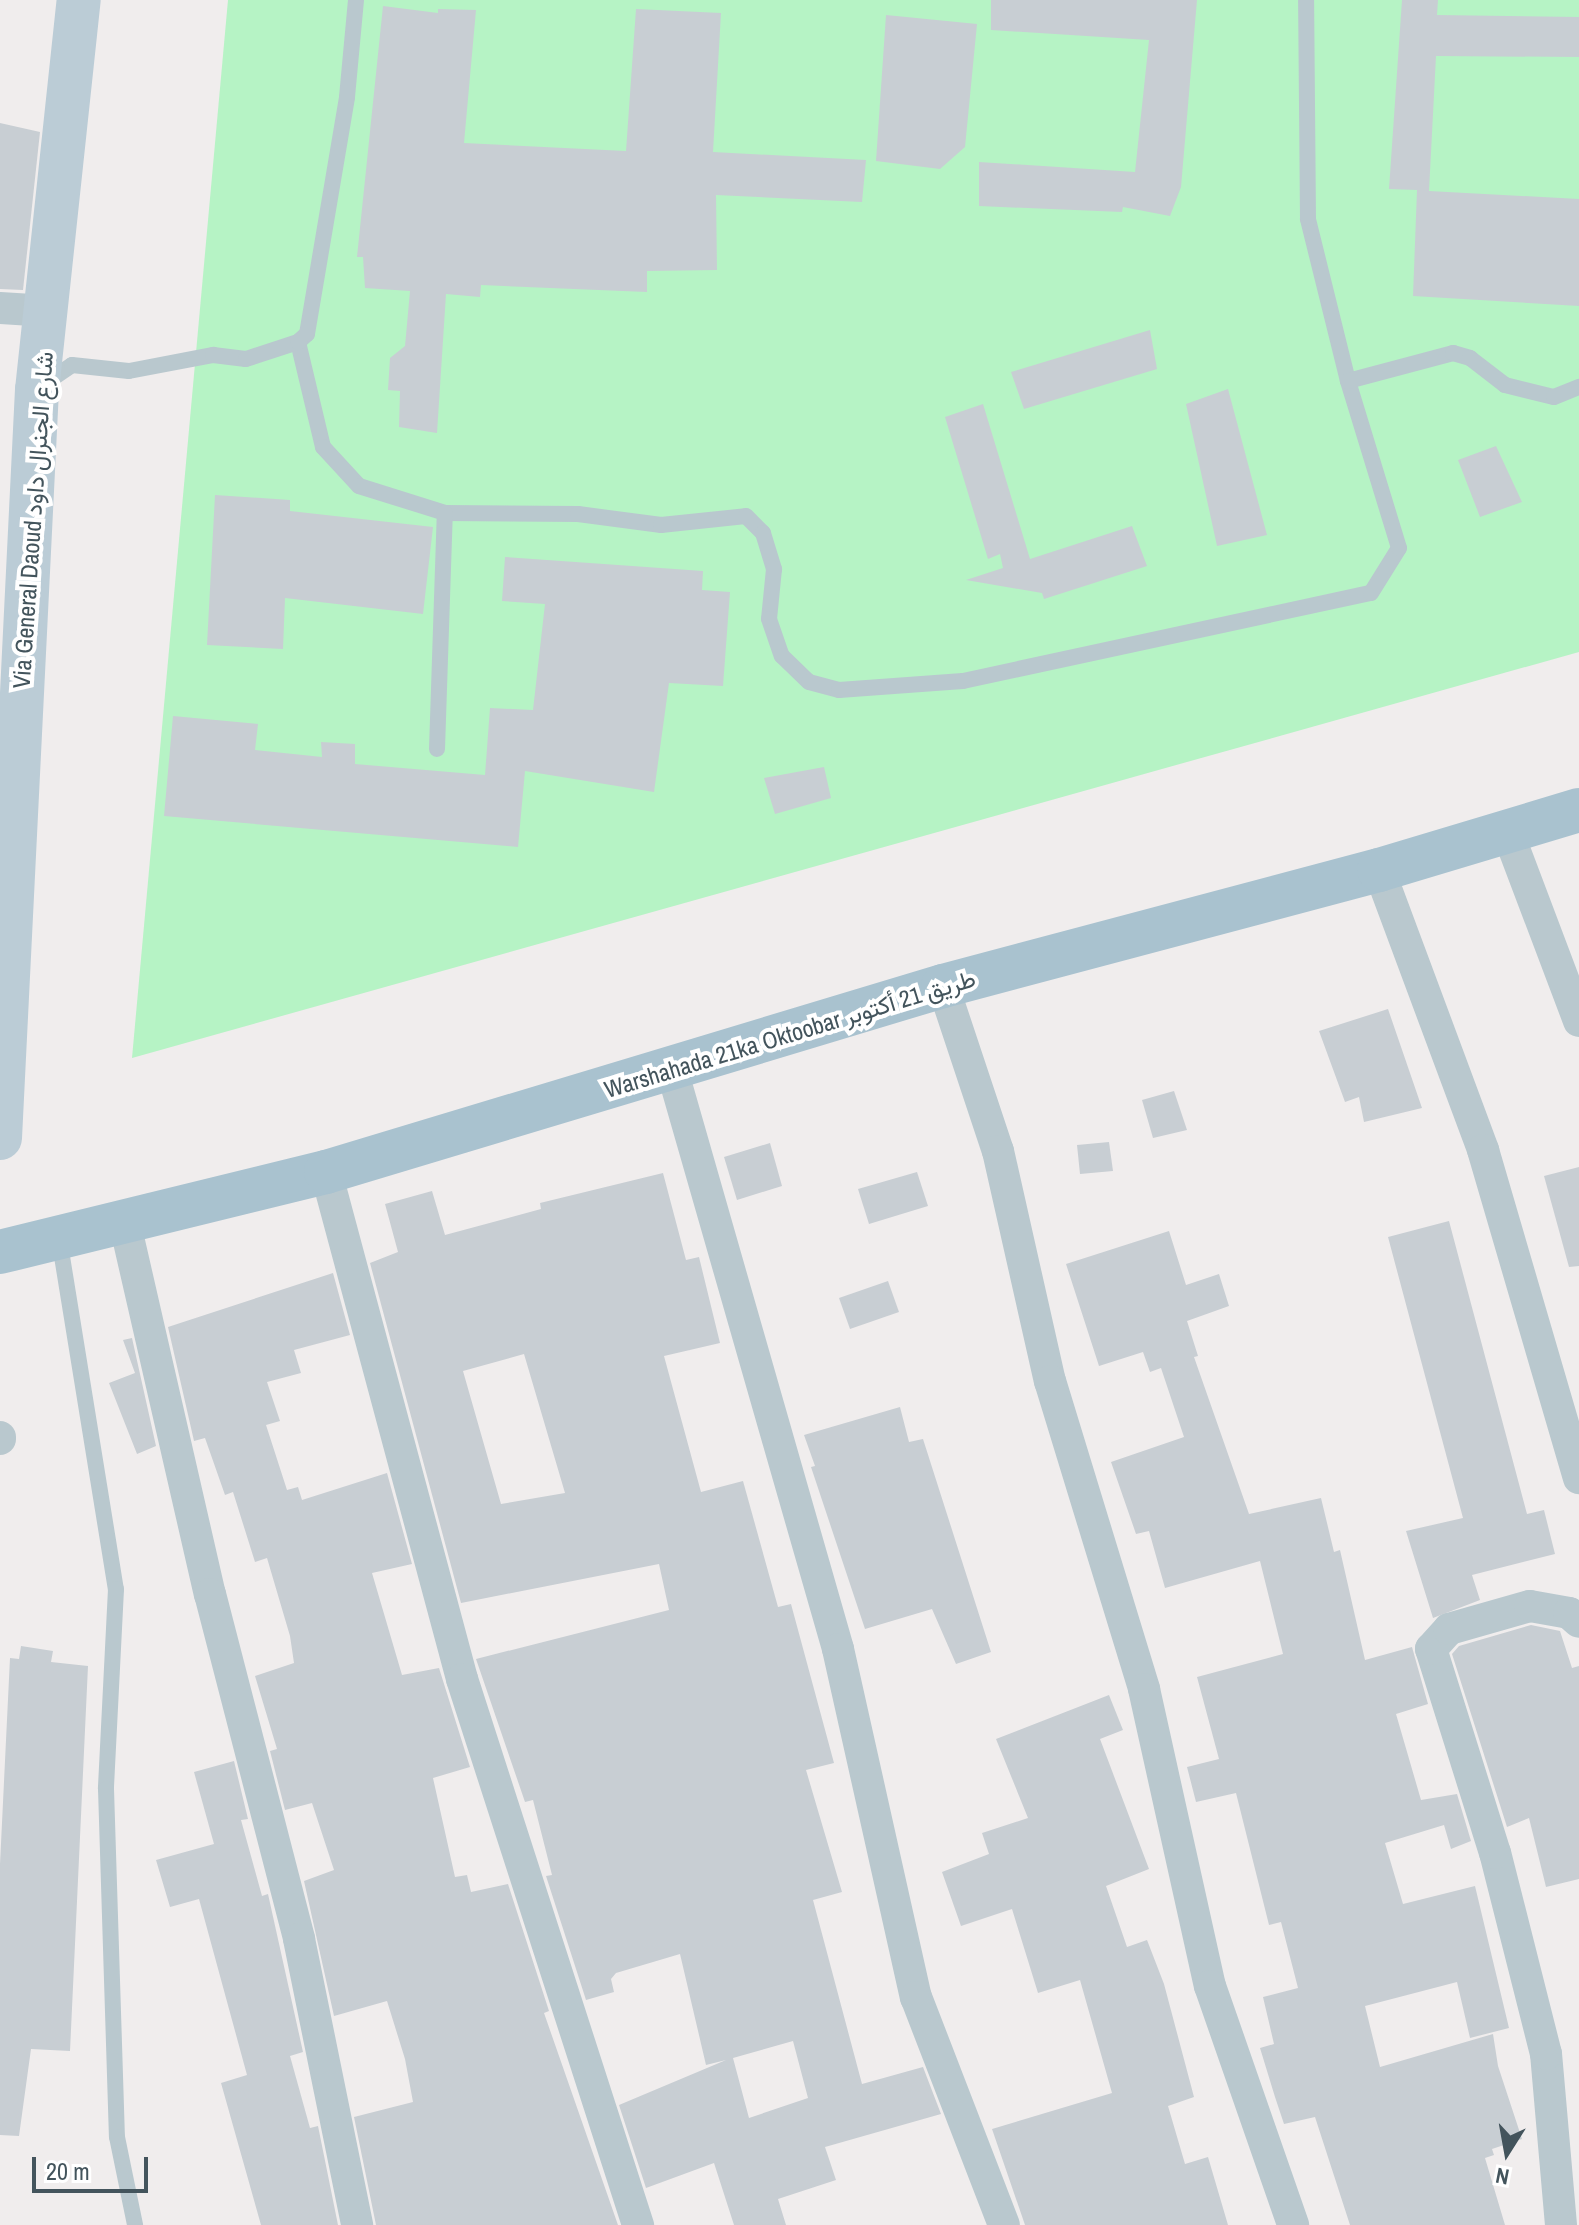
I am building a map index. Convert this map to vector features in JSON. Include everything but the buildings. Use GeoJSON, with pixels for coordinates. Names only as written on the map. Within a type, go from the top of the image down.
{"type":"FeatureCollection","features":[{"type":"Feature","properties":{"kind":"main road","name":"Via General Daoud شارع الجنرال داود"},"geometry":{"type":"LineString","coordinates":[[0,1138],[7,828],[37,390],[48,311],[79,0]]}},
{"type":"Feature","properties":{"kind":"main road","name":"Warshahada 21ka Oktoobar طريق 21 أكتوبر"},"geometry":{"type":"LineString","coordinates":[[0,1252],[59,1236],[125,1224],[326,1172],[943,986],[1379,870],[1579,810]]}},
{"type":"Feature","properties":{"kind":"street"},"geometry":{"type":"LineString","coordinates":[[0,308],[48,311]]}},
{"type":"Feature","properties":{"kind":"street"},"geometry":{"type":"LineString","coordinates":[[1508,833],[1579,1021]]}},
{"type":"Feature","properties":{"kind":"street"},"geometry":{"type":"LineString","coordinates":[[1379,870],[1483,1150],[1579,1478]]}},
{"type":"Feature","properties":{"kind":"street"},"geometry":{"type":"LineString","coordinates":[[943,986],[998,1151],[1050,1381],[1144,1689],[1210,1986],[1293,2225]]}},
{"type":"Feature","properties":{"kind":"street"},"geometry":{"type":"LineString","coordinates":[[672,1070],[838,1649],[916,1997],[1004,2225]]}},
{"type":"Feature","properties":{"kind":"street"},"geometry":{"type":"LineString","coordinates":[[326,1172],[462,1679],[638,2225]]}},
{"type":"Feature","properties":{"kind":"street"},"geometry":{"type":"LineString","coordinates":[[125,1224],[210,1594],[299,1939],[357,2225]]}},
{"type":"Feature","properties":{"kind":"street"},"geometry":{"type":"LineString","coordinates":[[1561,2225],[1546,2054],[1495,1853],[1431,1649],[1449,1629],[1530,1606],[1569,1613],[1579,1622]]}},
{"type":"Feature","properties":{"kind":"lane"},"geometry":{"type":"LineString","coordinates":[[37,390],[72,365],[129,371],[213,355],[246,359],[298,342],[307,334],[347,97],[356,0]]}},
{"type":"Feature","properties":{"kind":"lane"},"geometry":{"type":"LineString","coordinates":[[298,342],[323,447],[359,486],[445,513],[578,514],[661,525],[746,516],[763,533],[774,569],[769,619],[782,656],[809,682],[839,690],[963,681],[1371,593],[1399,548],[1348,381],[1308,219],[1306,0]]}},
{"type":"Feature","properties":{"kind":"lane"},"geometry":{"type":"LineString","coordinates":[[1348,381],[1453,353],[1470,358],[1505,385],[1554,397],[1579,387]]}},
{"type":"Feature","properties":{"kind":"lane"},"geometry":{"type":"LineString","coordinates":[[437,749],[445,513]]}},
{"type":"Feature","properties":{"kind":"lane"},"geometry":{"type":"LineString","coordinates":[[59,1236],[116,1589],[106,1789],[117,2137],[135,2225]]}},
{"type":"Feature","properties":{"kind":"green space"},"geometry":{"type":"Polygon","coordinates":[[[228,0],[1579,0],[1579,652],[132,1058],[228,0]]]}}]}
